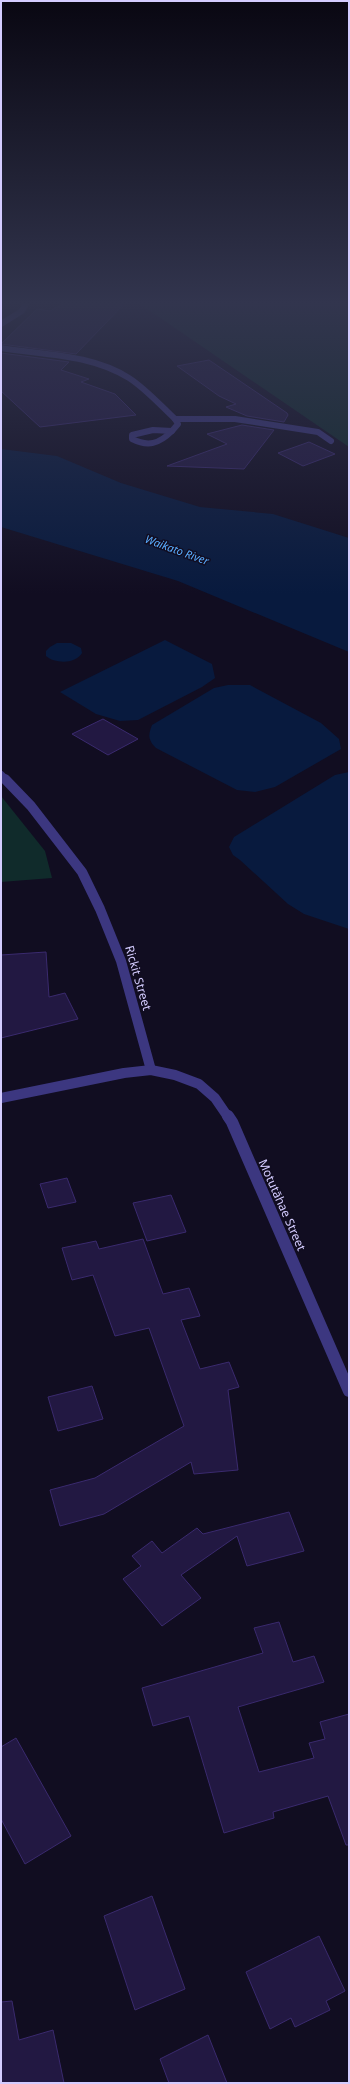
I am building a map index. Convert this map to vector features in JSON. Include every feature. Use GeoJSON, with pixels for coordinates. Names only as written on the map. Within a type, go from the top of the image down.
{"type":"FeatureCollection","features":[{"type":"Feature","properties":{"kind":"street"},"geometry":{"type":"LineString","coordinates":[[153,399],[175,419],[178,424],[167,437],[154,444],[137,442],[130,436],[142,432],[172,431]]}},
{"type":"Feature","properties":{"kind":"street"},"geometry":{"type":"LineString","coordinates":[[175,419],[242,420],[318,432],[331,441]]}},
{"type":"Feature","properties":{"kind":"street","name":"Rickit Street"},"geometry":{"type":"LineString","coordinates":[[1,775],[31,806],[82,872],[97,903],[121,961],[151,1070]]}},
{"type":"Feature","properties":{"kind":"street"},"geometry":{"type":"LineString","coordinates":[[1,1098],[124,1073],[151,1070]]}},
{"type":"Feature","properties":{"kind":"street","name":"Motutāhae Street"},"geometry":{"type":"LineString","coordinates":[[151,1070],[176,1075],[199,1084],[215,1098],[232,1122],[349,1391]]}},
{"type":"Feature","properties":{"kind":"green space"},"geometry":{"type":"Polygon","coordinates":[[[279,399],[349,399],[349,447],[279,399]]]}},
{"type":"Feature","properties":{"kind":"green space"},"geometry":{"type":"Polygon","coordinates":[[[1,796],[45,851],[52,878],[1,882],[1,796]]]}},
{"type":"Feature","properties":{"kind":"water","name":"Waikato River"},"geometry":{"type":"Polygon","coordinates":[[[1,449],[57,456],[121,483],[200,507],[273,514],[349,538],[349,652],[178,581],[1,527],[1,449]]]}},
{"type":"Feature","properties":{"kind":"water"},"geometry":{"type":"Polygon","coordinates":[[[165,640],[212,664],[215,678],[202,687],[138,720],[120,721],[96,714],[60,692],[165,640]]]}},
{"type":"Feature","properties":{"kind":"water"},"geometry":{"type":"Polygon","coordinates":[[[57,643],[71,643],[81,648],[82,653],[79,657],[65,662],[50,659],[46,656],[46,651],[57,643]]]}},
{"type":"Feature","properties":{"kind":"water"},"geometry":{"type":"Polygon","coordinates":[[[228,685],[250,685],[321,723],[339,739],[341,749],[275,787],[255,792],[237,790],[156,748],[153,745],[150,737],[152,725],[214,688],[228,685]]]}},
{"type":"Feature","properties":{"kind":"water"},"geometry":{"type":"Polygon","coordinates":[[[349,772],[349,929],[304,914],[288,904],[233,855],[229,847],[234,837],[335,775],[349,772]]]}},
{"type":"Feature","properties":{"kind":"building"},"geometry":{"type":"Polygon","coordinates":[[[10,399],[120,399],[136,415],[40,427],[10,399]]]}},
{"type":"Feature","properties":{"kind":"building"},"geometry":{"type":"Polygon","coordinates":[[[226,399],[267,399],[288,415],[284,422],[247,416],[226,407],[236,404],[226,399]]]}},
{"type":"Feature","properties":{"kind":"building"},"geometry":{"type":"Polygon","coordinates":[[[242,425],[274,430],[244,469],[167,466],[227,444],[207,434],[242,425]]]}},
{"type":"Feature","properties":{"kind":"building"},"geometry":{"type":"Polygon","coordinates":[[[309,442],[335,454],[303,466],[278,453],[309,442]]]}},
{"type":"Feature","properties":{"kind":"building"},"geometry":{"type":"Polygon","coordinates":[[[103,719],[138,739],[108,755],[72,734],[103,719]]]}},
{"type":"Feature","properties":{"kind":"building"},"geometry":{"type":"Polygon","coordinates":[[[46,952],[49,997],[65,993],[78,1019],[1,1038],[1,955],[46,952]]]}},
{"type":"Feature","properties":{"kind":"building"},"geometry":{"type":"Polygon","coordinates":[[[67,1178],[76,1202],[48,1208],[40,1184],[67,1178]]]}},
{"type":"Feature","properties":{"kind":"building"},"geometry":{"type":"Polygon","coordinates":[[[171,1195],[186,1232],[147,1241],[133,1203],[171,1195]]]}},
{"type":"Feature","properties":{"kind":"building"},"geometry":{"type":"Polygon","coordinates":[[[143,1239],[163,1294],[189,1288],[200,1316],[181,1320],[200,1369],[229,1362],[239,1387],[228,1390],[238,1470],[194,1474],[191,1462],[104,1514],[60,1526],[50,1490],[95,1478],[184,1426],[149,1328],[115,1336],[93,1275],[72,1280],[62,1248],[96,1241],[99,1249],[143,1239]]]}},
{"type":"Feature","properties":{"kind":"building"},"geometry":{"type":"Polygon","coordinates":[[[92,1386],[103,1419],[58,1431],[48,1397],[92,1386]]]}},
{"type":"Feature","properties":{"kind":"building"},"geometry":{"type":"Polygon","coordinates":[[[289,1512],[304,1551],[247,1566],[237,1536],[181,1575],[201,1598],[162,1626],[123,1579],[141,1566],[132,1556],[152,1541],[162,1553],[197,1528],[203,1534],[289,1512]]]}},
{"type":"Feature","properties":{"kind":"building"},"geometry":{"type":"Polygon","coordinates":[[[279,1622],[293,1662],[314,1656],[324,1682],[238,1707],[259,1772],[314,1758],[309,1743],[325,1739],[320,1722],[349,1714],[349,1845],[346,1845],[328,1796],[273,1812],[274,1818],[224,1833],[189,1716],[153,1726],[142,1688],[263,1653],[254,1628],[279,1622]]]}},
{"type":"Feature","properties":{"kind":"building"},"geometry":{"type":"Polygon","coordinates":[[[16,1738],[71,1836],[25,1864],[1,1819],[1,1747],[16,1738]]]}},
{"type":"Feature","properties":{"kind":"building"},"geometry":{"type":"Polygon","coordinates":[[[152,1896],[185,1989],[135,2010],[104,1916],[152,1896]]]}},
{"type":"Feature","properties":{"kind":"building"},"geometry":{"type":"Polygon","coordinates":[[[319,1936],[345,1991],[326,2001],[330,2010],[295,2027],[291,2018],[270,2029],[246,1972],[319,1936]]]}},
{"type":"Feature","properties":{"kind":"building"},"geometry":{"type":"Polygon","coordinates":[[[12,2001],[19,2040],[53,2030],[64,2083],[1,2083],[1,2002],[12,2001]]]}},
{"type":"Feature","properties":{"kind":"building"},"geometry":{"type":"Polygon","coordinates":[[[208,2035],[227,2083],[169,2083],[160,2059],[208,2035]]]}}]}
